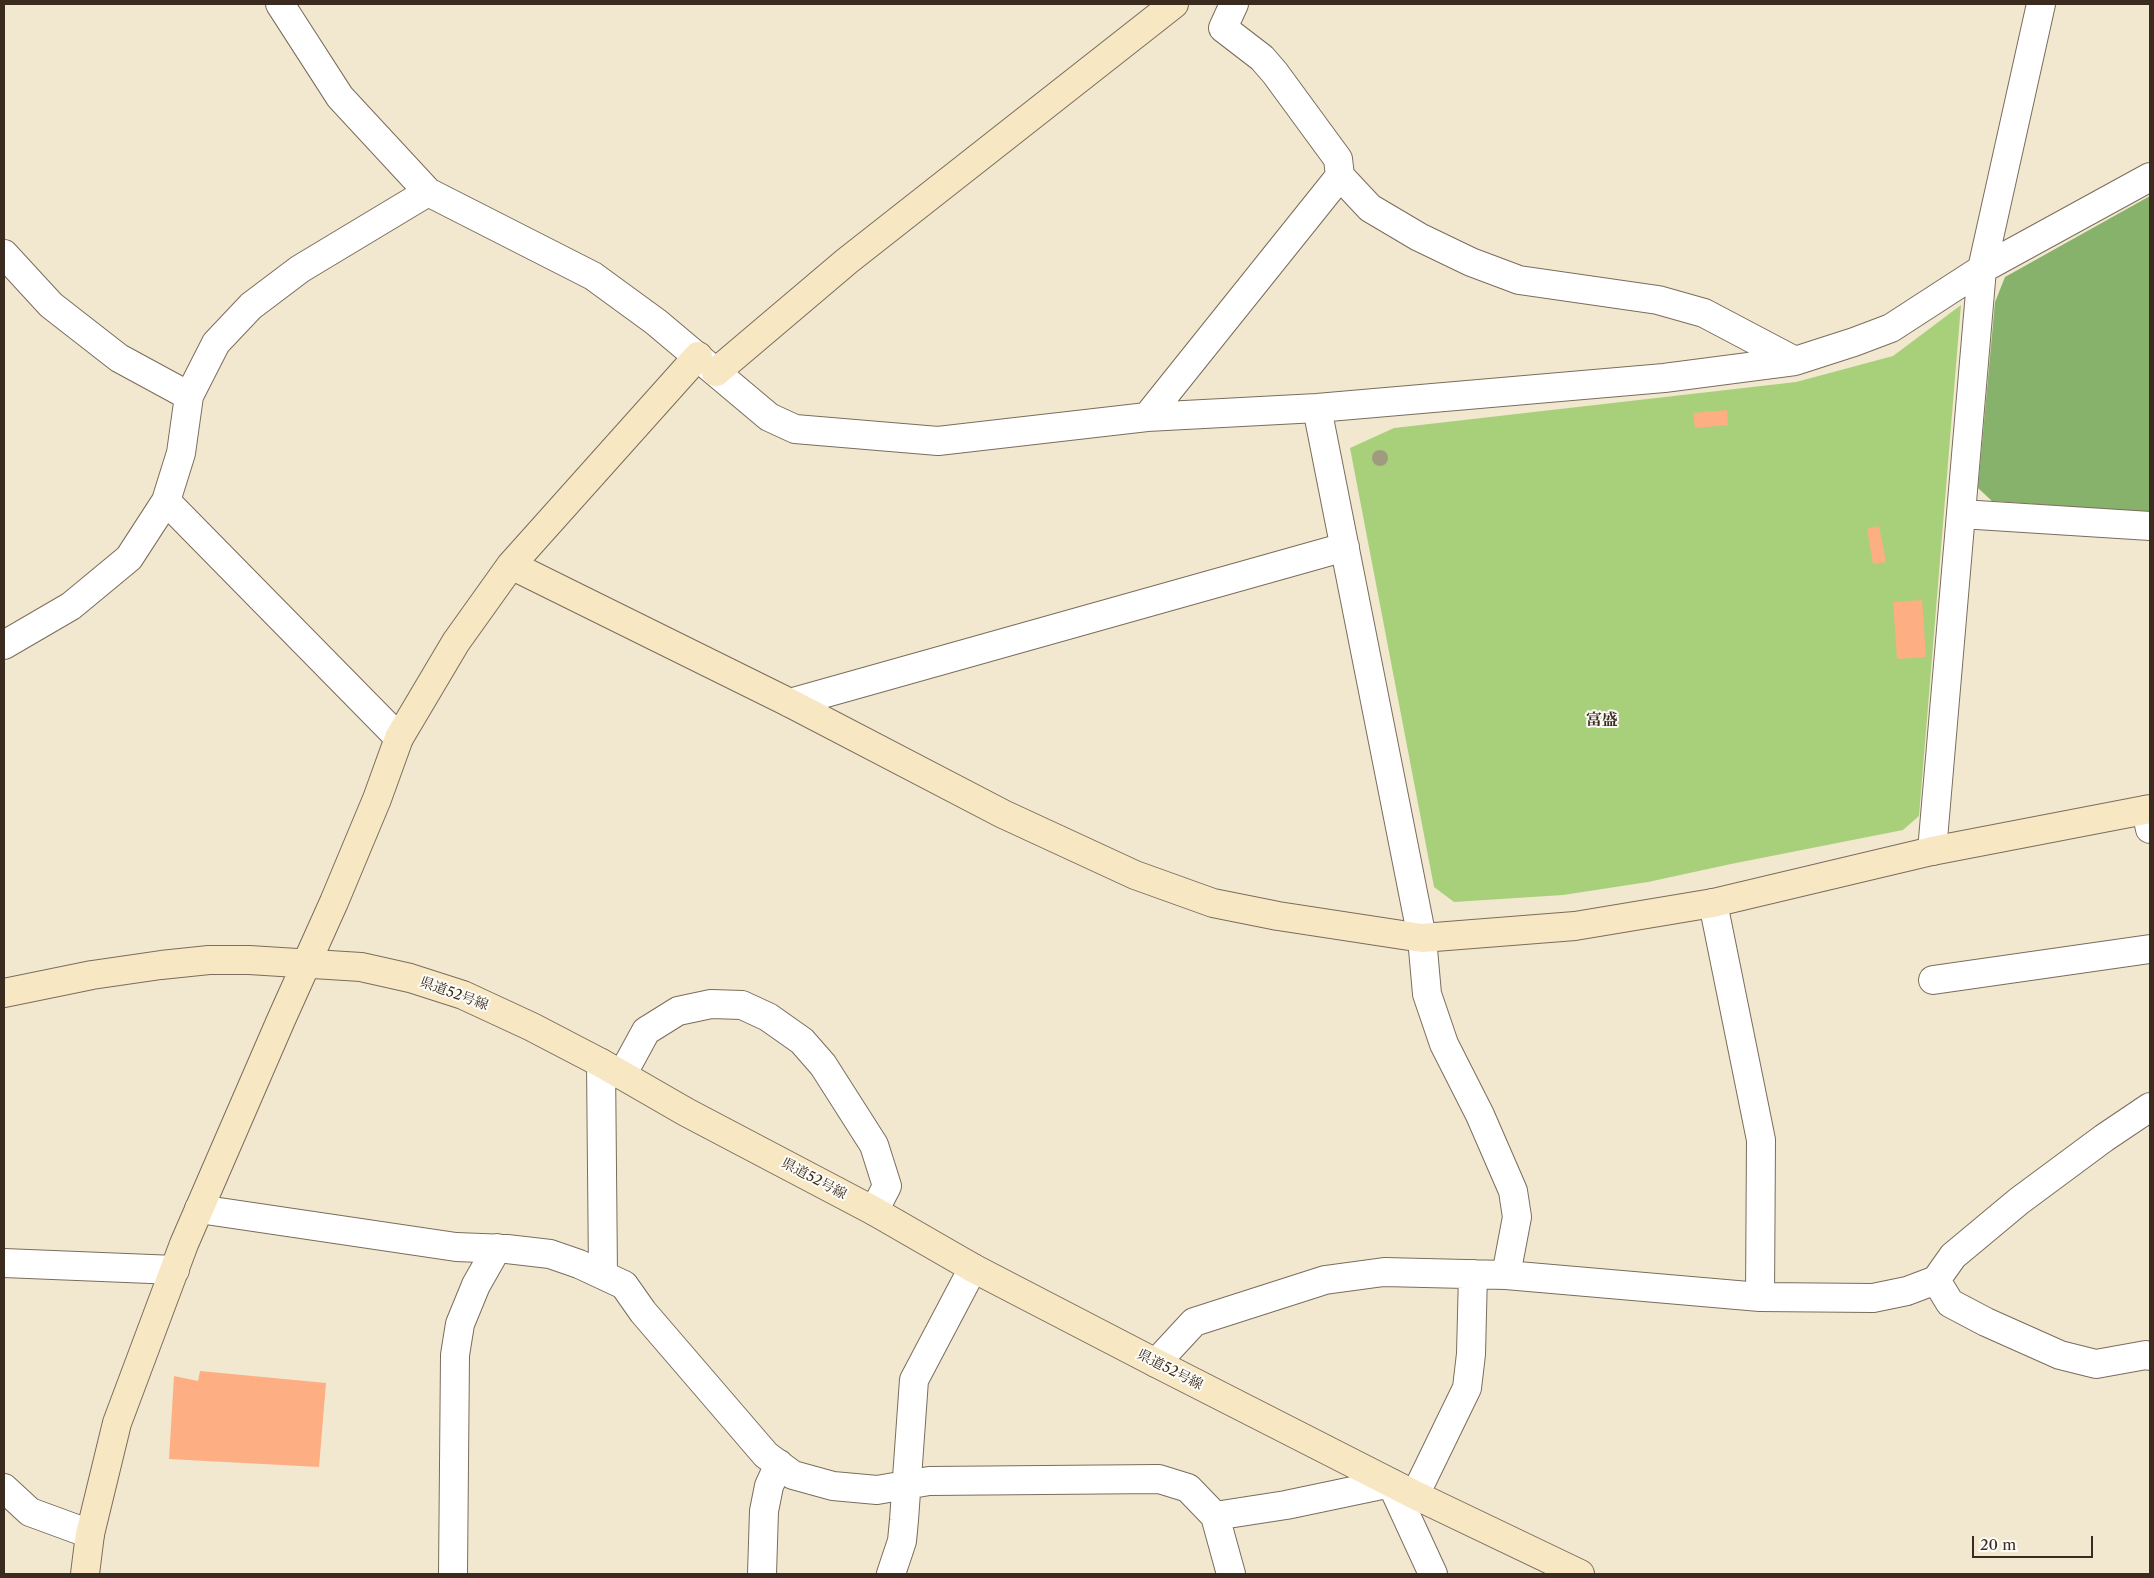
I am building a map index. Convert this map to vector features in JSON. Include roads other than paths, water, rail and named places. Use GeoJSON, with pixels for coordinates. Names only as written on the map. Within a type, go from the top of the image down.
{"type":"FeatureCollection","features":[{"type":"Feature","properties":{"kind":"street"},"geometry":{"type":"LineString","coordinates":[[280,4],[340,97],[428,192],[593,276],[656,322],[769,417],[795,429],[938,441],[1147,417],[1317,408],[1664,378],[1795,361],[1890,328],[1982,269],[2150,177]]}},
{"type":"Feature","properties":{"kind":"street"},"geometry":{"type":"LineString","coordinates":[[85,1574],[90,1534],[117,1423],[198,1209],[334,902],[377,799],[399,738],[456,642],[511,565],[707,364],[847,261],[1174,4]]}},
{"type":"Feature","properties":{"kind":"street"},"geometry":{"type":"LineString","coordinates":[[1234,4],[1223,28],[1262,58],[1275,73],[1338,159],[1340,176],[1370,208],[1419,237],[1471,262],[1519,280],[1658,300],[1704,313],[1795,361]]}},
{"type":"Feature","properties":{"kind":"street"},"geometry":{"type":"LineString","coordinates":[[1932,851],[1982,269],[2041,4]]}},
{"type":"Feature","properties":{"kind":"street"},"geometry":{"type":"LineString","coordinates":[[1147,417],[1340,176]]}},
{"type":"Feature","properties":{"kind":"street"},"geometry":{"type":"LineString","coordinates":[[4,645],[71,606],[130,558],[166,501],[181,452],[189,396],[216,343],[251,306],[300,269],[428,192]]}},
{"type":"Feature","properties":{"kind":"street"},"geometry":{"type":"LineString","coordinates":[[4,254],[51,306],[119,358],[189,396]]}},
{"type":"Feature","properties":{"kind":"street"},"geometry":{"type":"LineString","coordinates":[[1317,408],[1422,938],[1427,994],[1444,1044],[1480,1115],[1513,1191],[1517,1217],[1506,1275]]}},
{"type":"Feature","properties":{"kind":"street"},"geometry":{"type":"LineString","coordinates":[[166,501],[399,738]]}},
{"type":"Feature","properties":{"kind":"street"},"geometry":{"type":"LineString","coordinates":[[1962,514],[2150,526]]}},
{"type":"Feature","properties":{"kind":"street"},"geometry":{"type":"LineString","coordinates":[[790,704],[1345,547]]}},
{"type":"Feature","properties":{"kind":"street"},"geometry":{"type":"LineString","coordinates":[[511,565],[790,704],[1003,814],[1135,876],[1213,903],[1278,916],[1422,938],[1575,926],[1713,904],[1932,851],[2149,816]]}},
{"type":"Feature","properties":{"kind":"street"},"geometry":{"type":"LineString","coordinates":[[1713,904],[1761,1140],[1760,1297]]}},
{"type":"Feature","properties":{"kind":"street"},"geometry":{"type":"LineString","coordinates":[[1933,980],[2150,949]]}},
{"type":"Feature","properties":{"kind":"street","name":"県道52号線"},"geometry":{"type":"LineString","coordinates":[[4,993],[92,975],[161,965],[219,960],[306,962],[361,967],[410,978],[463,995],[532,1027],[686,1112],[874,1211],[973,1268],[1156,1363],[1403,1489],[1580,1574]]}},
{"type":"Feature","properties":{"kind":"street"},"geometry":{"type":"LineString","coordinates":[[603,1275],[611,1069],[646,1031],[678,1011],[711,1004],[742,1005],[768,1017],[802,1041],[823,1065],[874,1145],[887,1186],[874,1211]]}},
{"type":"Feature","properties":{"kind":"street"},"geometry":{"type":"LineString","coordinates":[[1156,1363],[1194,1322],[1325,1280],[1384,1272],[1506,1275],[1760,1297],[1873,1298],[1907,1291],[1936,1280],[1953,1256],[2019,1201],[2104,1138],[2150,1107]]}},
{"type":"Feature","properties":{"kind":"street"},"geometry":{"type":"LineString","coordinates":[[198,1209],[456,1246],[498,1248],[550,1254],[579,1264],[624,1284],[643,1312],[733,1418],[766,1455],[794,1475],[833,1486],[877,1490],[939,1481],[1159,1479],[1188,1488],[1215,1516],[1231,1574]]}},
{"type":"Feature","properties":{"kind":"street"},"geometry":{"type":"LineString","coordinates":[[453,1574],[454,1354],[460,1324],[476,1285],[498,1248]]}},
{"type":"Feature","properties":{"kind":"street"},"geometry":{"type":"LineString","coordinates":[[4,1263],[175,1270]]}},
{"type":"Feature","properties":{"kind":"street"},"geometry":{"type":"LineString","coordinates":[[891,1574],[902,1541],[914,1380],[927,1352],[973,1268]]}},
{"type":"Feature","properties":{"kind":"street"},"geometry":{"type":"LineString","coordinates":[[1215,1516],[1403,1489],[1467,1388],[1471,1354],[1473,1274]]}},
{"type":"Feature","properties":{"kind":"street"},"geometry":{"type":"LineString","coordinates":[[1936,1280],[1950,1303],[1986,1322],[2060,1355],[2096,1364],[2123,1358],[2150,1356]]}},
{"type":"Feature","properties":{"kind":"street"},"geometry":{"type":"LineString","coordinates":[[762,1574],[764,1511],[769,1486],[779,1464]]}},
{"type":"Feature","properties":{"kind":"street"},"geometry":{"type":"LineString","coordinates":[[4,1488],[30,1512],[90,1534]]}},
{"type":"Feature","properties":{"kind":"street"},"geometry":{"type":"LineString","coordinates":[[1403,1489],[1433,1574]]}},
{"type":"Feature","properties":{"kind":"district","name":"富盛"},"geometry":{"type":"Point","coordinates":[1602,720]}}]}
